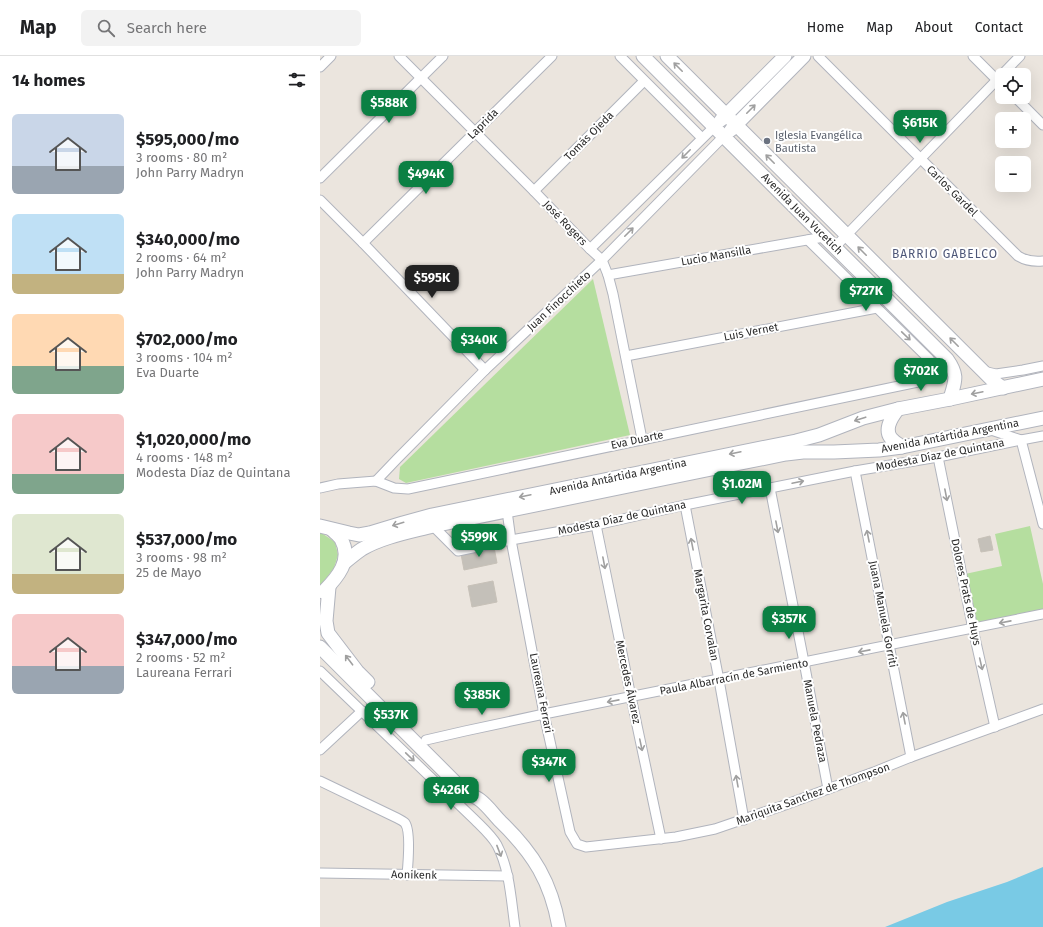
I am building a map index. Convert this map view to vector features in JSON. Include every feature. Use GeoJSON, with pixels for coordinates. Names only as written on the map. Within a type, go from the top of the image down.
{"type":"FeatureCollection","features":[{"type":"Feature","properties":{"kind":"main road","name":"Avenida Juan Vucetich"},"geometry":{"type":"LineString","coordinates":[[643,56],[947,359],[953,368],[955,376],[950,399]]}},
{"type":"Feature","properties":{"kind":"main road","name":"Avenida Juan Vucetich"},"geometry":{"type":"LineString","coordinates":[[667,56],[992,380],[1003,388]]}},
{"type":"Feature","properties":{"kind":"main road"},"geometry":{"type":"LineString","coordinates":[[714,127],[785,56]]}},
{"type":"Feature","properties":{"kind":"main road"},"geometry":{"type":"LineString","coordinates":[[724,136],[804,56]]}},
{"type":"Feature","properties":{"kind":"main road","name":"Avenida Antártida Argentina"},"geometry":{"type":"LineString","coordinates":[[326,528],[349,534],[370,533],[432,515],[796,441],[819,435],[863,418],[898,409],[1043,379]]}},
{"type":"Feature","properties":{"kind":"main road"},"geometry":{"type":"LineString","coordinates":[[898,409],[888,424],[890,438],[902,447]]}},
{"type":"Feature","properties":{"kind":"main road","name":"Avenida Antártida Argentina"},"geometry":{"type":"LineString","coordinates":[[344,563],[361,549],[373,543],[433,526],[786,454],[803,452],[879,450],[902,447],[1043,418]]}},
{"type":"Feature","properties":{"kind":"main road"},"geometry":{"type":"LineString","coordinates":[[326,528],[341,540],[345,551],[344,563],[336,578],[324,591],[328,633],[357,671],[474,790],[480,801]]}},
{"type":"Feature","properties":{"kind":"main road"},"geometry":{"type":"LineString","coordinates":[[320,647],[466,793],[480,801],[513,834],[528,852],[543,875],[551,896],[559,927]]}},
{"type":"Feature","properties":{"kind":"street"},"geometry":{"type":"LineString","coordinates":[[320,67],[331,56]]}},
{"type":"Feature","properties":{"kind":"street","name":"José Rogers"},"geometry":{"type":"LineString","coordinates":[[399,56],[602,260],[608,275],[642,439]]}},
{"type":"Feature","properties":{"kind":"street"},"geometry":{"type":"LineString","coordinates":[[320,178],[443,56]]}},
{"type":"Feature","properties":{"kind":"street","name":"Laprida"},"geometry":{"type":"LineString","coordinates":[[363,243],[552,56]]}},
{"type":"Feature","properties":{"kind":"street"},"geometry":{"type":"LineString","coordinates":[[620,56],[702,138]]}},
{"type":"Feature","properties":{"kind":"street","name":"Carlos Gardel"},"geometry":{"type":"LineString","coordinates":[[818,56],[1018,256],[1025,260],[1037,262],[1043,261]]}},
{"type":"Feature","properties":{"kind":"street"},"geometry":{"type":"LineString","coordinates":[[973,56],[995,77]]}},
{"type":"Feature","properties":{"kind":"street"},"geometry":{"type":"LineString","coordinates":[[1011,68],[1020,56]]}},
{"type":"Feature","properties":{"kind":"street","name":"Tomás Ojeda"},"geometry":{"type":"LineString","coordinates":[[534,191],[644,81]]}},
{"type":"Feature","properties":{"kind":"street"},"geometry":{"type":"LineString","coordinates":[[835,247],[920,159],[995,87]]}},
{"type":"Feature","properties":{"kind":"street"},"geometry":{"type":"LineString","coordinates":[[1022,104],[1043,125]]}},
{"type":"Feature","properties":{"kind":"street"},"geometry":{"type":"LineString","coordinates":[[590,249],[714,127]]}},
{"type":"Feature","properties":{"kind":"street","name":"Juan Finocchieto"},"geometry":{"type":"LineString","coordinates":[[376,481],[485,370],[602,260],[724,136]]}},
{"type":"Feature","properties":{"kind":"street"},"geometry":{"type":"LineString","coordinates":[[320,200],[485,370]]}},
{"type":"Feature","properties":{"kind":"street","name":"Lucio Mansilla"},"geometry":{"type":"LineString","coordinates":[[608,275],[824,237]]}},
{"type":"Feature","properties":{"kind":"street"},"geometry":{"type":"LineString","coordinates":[[808,240],[929,359],[938,371]]}},
{"type":"Feature","properties":{"kind":"street","name":"Luis Vernet"},"geometry":{"type":"LineString","coordinates":[[626,356],[877,308]]}},
{"type":"Feature","properties":{"kind":"street","name":"Eva Duarte"},"geometry":{"type":"LineString","coordinates":[[320,488],[338,484],[376,481],[394,488],[408,489],[918,382],[930,378],[938,371],[947,359]]}},
{"type":"Feature","properties":{"kind":"street"},"geometry":{"type":"LineString","coordinates":[[984,372],[996,374],[1043,366]]}},
{"type":"Feature","properties":{"kind":"street"},"geometry":{"type":"LineString","coordinates":[[987,429],[1021,440],[1043,524]]}},
{"type":"Feature","properties":{"kind":"street","name":"Modesta Díaz de Quintana"},"geometry":{"type":"LineString","coordinates":[[433,526],[458,551],[596,525],[685,505],[855,471],[938,457],[1043,436]]}},
{"type":"Feature","properties":{"kind":"street","name":"Dolores Prats de Huys"},"geometry":{"type":"LineString","coordinates":[[938,457],[973,629],[995,726]]}},
{"type":"Feature","properties":{"kind":"street","name":"Juana Manuela Gorriti"},"geometry":{"type":"LineString","coordinates":[[855,471],[911,757]]}},
{"type":"Feature","properties":{"kind":"street","name":"Manuela Pedraza"},"geometry":{"type":"LineString","coordinates":[[770,488],[828,789]]}},
{"type":"Feature","properties":{"kind":"street","name":"Margarita Corvalan"},"geometry":{"type":"LineString","coordinates":[[685,505],[719,680],[744,820]]}},
{"type":"Feature","properties":{"kind":"street","name":"Laureana Ferrari"},"geometry":{"type":"LineString","coordinates":[[506,511],[510,540],[544,714],[570,832],[577,844]]}},
{"type":"Feature","properties":{"kind":"street","name":"Mercedes Álvarez"},"geometry":{"type":"LineString","coordinates":[[596,525],[661,838]]}},
{"type":"Feature","properties":{"kind":"street","name":"Paula Albarracín de Sarmiento"},"geometry":{"type":"LineString","coordinates":[[426,740],[465,730],[1043,614]]}},
{"type":"Feature","properties":{"kind":"street"},"geometry":{"type":"LineString","coordinates":[[320,671],[488,833],[497,844],[508,876],[515,927]]}},
{"type":"Feature","properties":{"kind":"street","name":"Mariquita Sanchez de Thompson"},"geometry":{"type":"LineString","coordinates":[[577,844],[586,847],[676,837],[715,829],[744,820],[1043,709]]}},
{"type":"Feature","properties":{"kind":"street"},"geometry":{"type":"LineString","coordinates":[[320,750],[362,711]]}},
{"type":"Feature","properties":{"kind":"street"},"geometry":{"type":"LineString","coordinates":[[320,782],[405,823],[408,831],[409,844],[407,875]]}},
{"type":"Feature","properties":{"kind":"street","name":"Aonikenk"},"geometry":{"type":"LineString","coordinates":[[320,873],[508,876]]}},
{"type":"Feature","properties":{"kind":"green space"},"geometry":{"type":"Polygon","coordinates":[[[593,279],[630,435],[406,483],[399,479],[400,467],[593,279]]]}},
{"type":"Feature","properties":{"kind":"green space"},"geometry":{"type":"Polygon","coordinates":[[[1030,526],[1043,584],[1043,610],[976,625],[965,574],[1002,566],[995,534],[1030,526]]]}},
{"type":"Feature","properties":{"kind":"green space"},"geometry":{"type":"Polygon","coordinates":[[[320,532],[335,542],[338,555],[334,568],[320,586],[320,532]]]}},
{"type":"Feature","properties":{"kind":"water"},"geometry":{"type":"Polygon","coordinates":[[[1043,867],[1043,927],[885,927],[947,902],[1007,882],[1043,867]]]}},
{"type":"Feature","properties":{"kind":"building"},"geometry":{"type":"Polygon","coordinates":[[[990,536],[993,550],[981,552],[978,539],[990,536]]]}},
{"type":"Feature","properties":{"kind":"building"},"geometry":{"type":"Polygon","coordinates":[[[494,547],[497,563],[464,570],[461,554],[494,547]]]}},
{"type":"Feature","properties":{"kind":"building"},"geometry":{"type":"Polygon","coordinates":[[[493,581],[497,602],[472,607],[468,586],[493,581]]]}},
{"type":"Feature","properties":{"kind":"place","name":"Iglesia Evangélica Bautista"},"geometry":{"type":"Point","coordinates":[767,141]}},
{"type":"Feature","properties":{"kind":"district","name":"BARRIO GABELCO"},"geometry":{"type":"Point","coordinates":[945,254]}}]}
